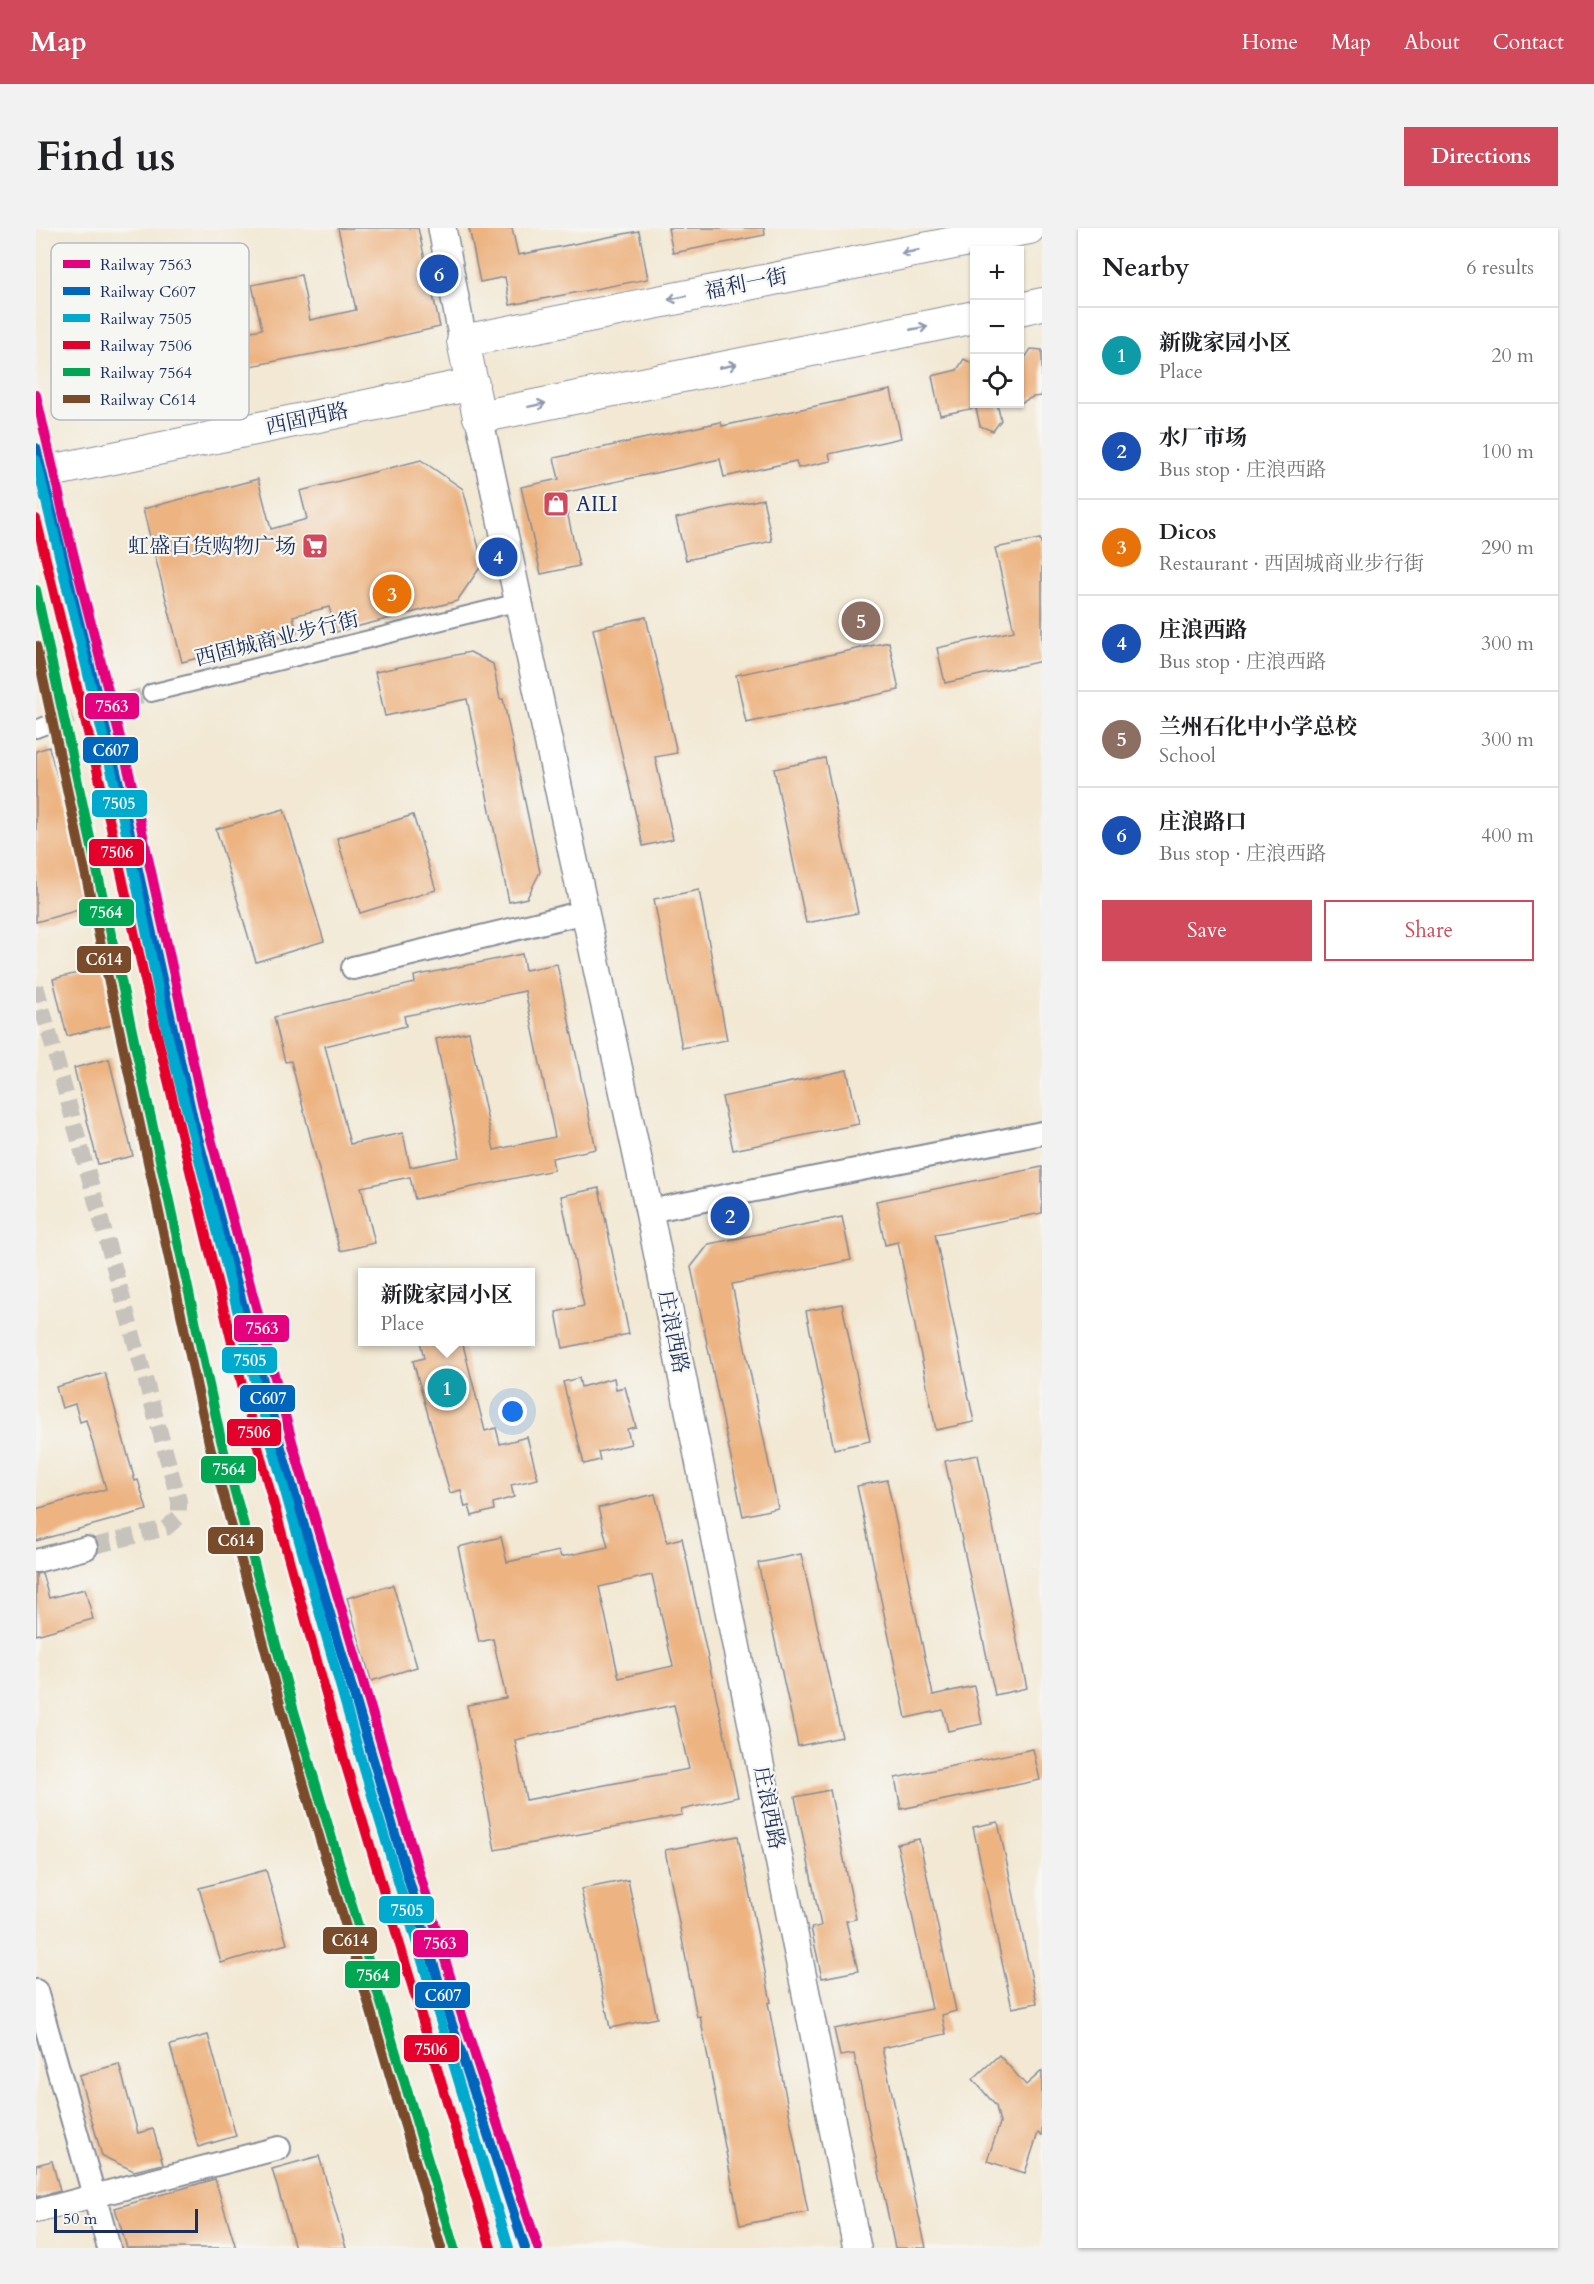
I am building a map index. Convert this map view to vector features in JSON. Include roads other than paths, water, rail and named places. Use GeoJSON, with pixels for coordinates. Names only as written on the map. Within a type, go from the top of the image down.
{"type":"FeatureCollection","features":[{"type":"Feature","properties":{"kind":"main road","name":"福利一街"},"geometry":{"type":"LineString","coordinates":[[464,341],[1029,228]]}},
{"type":"Feature","properties":{"kind":"main road"},"geometry":{"type":"LineString","coordinates":[[1024,308],[1042,304]]}},
{"type":"Feature","properties":{"kind":"main road"},"geometry":{"type":"LineString","coordinates":[[464,341],[479,417],[970,318]]}},
{"type":"Feature","properties":{"kind":"main road","name":"西固西路"},"geometry":{"type":"LineString","coordinates":[[36,474],[473,384]]}},
{"type":"Feature","properties":{"kind":"street"},"geometry":{"type":"LineString","coordinates":[[442,228],[464,341]]}},
{"type":"Feature","properties":{"kind":"street","name":"庄浪西路"},"geometry":{"type":"LineString","coordinates":[[479,417],[649,1211],[857,2248]]}},
{"type":"Feature","properties":{"kind":"street","name":"西固城商业步行街"},"geometry":{"type":"LineString","coordinates":[[151,693],[519,602]]}},
{"type":"Feature","properties":{"kind":"street"},"geometry":{"type":"LineString","coordinates":[[36,729],[57,721]]}},
{"type":"Feature","properties":{"kind":"street"},"geometry":{"type":"LineString","coordinates":[[354,968],[585,912]]}},
{"type":"Feature","properties":{"kind":"street"},"geometry":{"type":"LineString","coordinates":[[649,1211],[1042,1134]]}},
{"type":"Feature","properties":{"kind":"street"},"geometry":{"type":"LineString","coordinates":[[36,1561],[86,1548]]}},
{"type":"Feature","properties":{"kind":"street"},"geometry":{"type":"LineString","coordinates":[[36,1991],[109,2248]]}},
{"type":"Feature","properties":{"kind":"street"},"geometry":{"type":"LineString","coordinates":[[36,2211],[279,2148]]}},
{"type":"Feature","properties":{"kind":"tunnel"},"geometry":{"type":"LineString","coordinates":[[57,721],[151,693]]}},
{"type":"Feature","properties":{"kind":"tunnel"},"geometry":{"type":"LineString","coordinates":[[36,986],[179,1501],[179,1517],[166,1528],[86,1548]]}},
{"type":"Feature","properties":{"kind":"rail line","name":"7563"},"geometry":{"type":"LineString","coordinates":[[36,395],[66,525],[131,781],[205,1116],[293,1445],[457,2000],[538,2248]]}},
{"type":"Feature","properties":{"kind":"rail line","name":"C607"},"geometry":{"type":"LineString","coordinates":[[36,448],[119,784],[193,1119],[281,1448],[445,2003],[525,2248]]}},
{"type":"Feature","properties":{"kind":"rail line","name":"7505"},"geometry":{"type":"LineString","coordinates":[[36,460],[123,819],[167,1033],[267,1428],[361,1759],[509,2248]]}},
{"type":"Feature","properties":{"kind":"rail line","name":"7506"},"geometry":{"type":"LineString","coordinates":[[36,519],[110,823],[158,1039],[253,1429],[344,1759],[491,2248]]}},
{"type":"Feature","properties":{"kind":"rail line","name":"7564"},"geometry":{"type":"LineString","coordinates":[[36,590],[221,1440],[293,1708],[454,2248]]}},
{"type":"Feature","properties":{"kind":"rail line","name":"C614"},"geometry":{"type":"LineString","coordinates":[[36,646],[209,1443],[282,1711],[441,2248]]}},
{"type":"Feature","properties":{"kind":"place","name":"庄浪路口"},"geometry":{"type":"Point","coordinates":[439,274]}},
{"type":"Feature","properties":{"kind":"place","name":"AILI"},"geometry":{"type":"Point","coordinates":[556,504]}},
{"type":"Feature","properties":{"kind":"place","name":"虹盛百货购物广场"},"geometry":{"type":"Point","coordinates":[315,546]}},
{"type":"Feature","properties":{"kind":"place","name":"庄浪西路"},"geometry":{"type":"Point","coordinates":[498,557]}},
{"type":"Feature","properties":{"kind":"place","name":"Dicos"},"geometry":{"type":"Point","coordinates":[392,594]}},
{"type":"Feature","properties":{"kind":"place","name":"兰州石化中小学总校"},"geometry":{"type":"Point","coordinates":[861,621]}},
{"type":"Feature","properties":{"kind":"place","name":"水厂市场"},"geometry":{"type":"Point","coordinates":[730,1216]}},
{"type":"Feature","properties":{"kind":"place","name":"新陇家园小区"},"geometry":{"type":"Point","coordinates":[447,1388]}}]}
